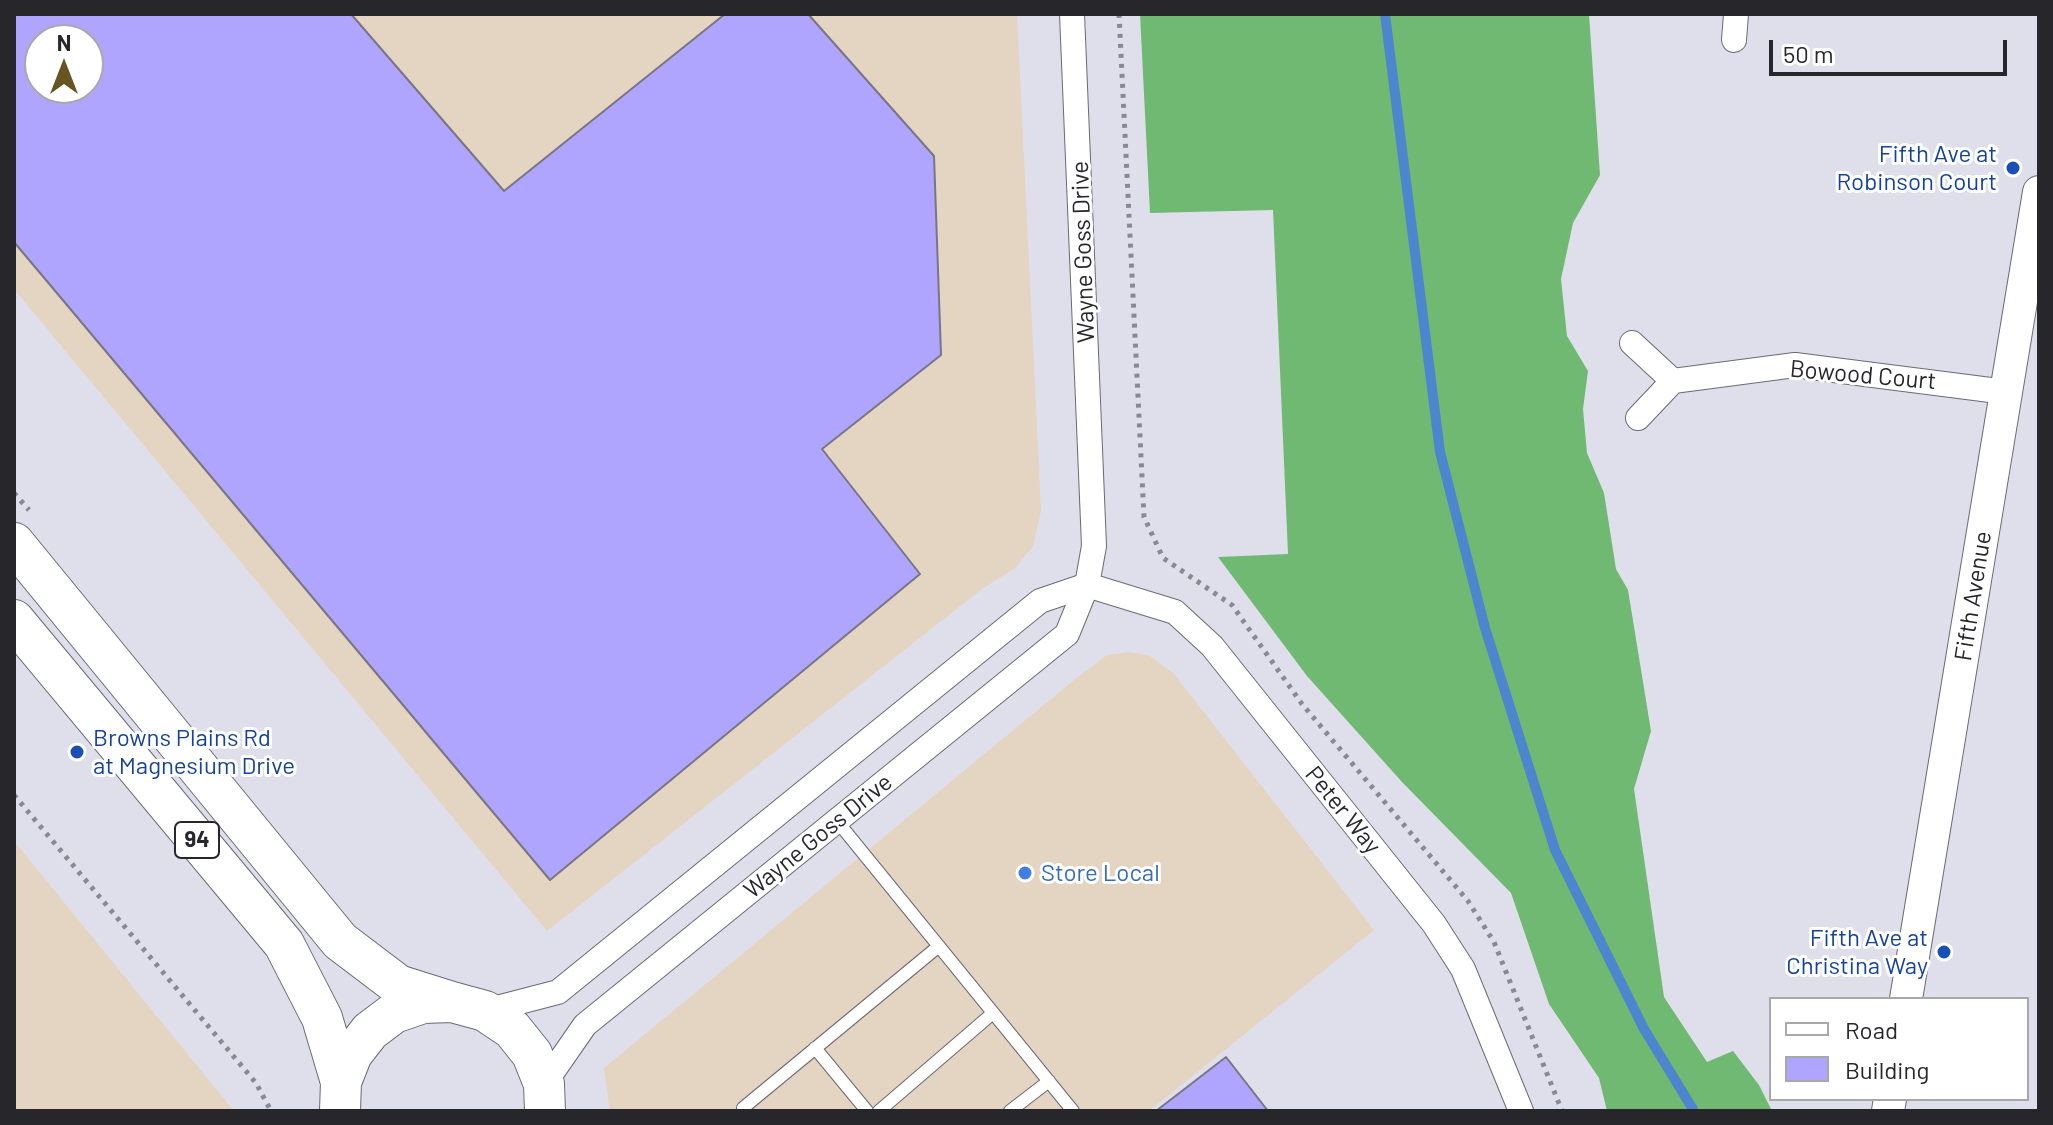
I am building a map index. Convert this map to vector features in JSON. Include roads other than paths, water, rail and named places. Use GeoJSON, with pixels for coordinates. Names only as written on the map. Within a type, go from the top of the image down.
{"type":"FeatureCollection","features":[{"type":"Feature","properties":{"kind":"main road","name":"94"},"geometry":{"type":"LineString","coordinates":[[24,530],[340,941],[398,985],[469,1006],[512,1029],[532,1054],[544,1098]]}},
{"type":"Feature","properties":{"kind":"main road","name":"94"},"geometry":{"type":"LineString","coordinates":[[14,620],[284,944],[322,1018],[341,1097]]}},
{"type":"Feature","properties":{"kind":"main road","name":"94"},"geometry":{"type":"LineString","coordinates":[[341,1097],[361,1042],[394,1013],[423,1003],[469,1006]]}},
{"type":"Feature","properties":{"kind":"street","name":"Wayne Goss Drive"},"geometry":{"type":"LineString","coordinates":[[544,1098],[585,1025],[1067,634],[1087,585],[1094,546],[1072,14]]}},
{"type":"Feature","properties":{"kind":"street"},"geometry":{"type":"LineString","coordinates":[[1734,40],[1736,14]]}},
{"type":"Feature","properties":{"kind":"street","name":"Fifth Avenue"},"geometry":{"type":"LineString","coordinates":[[1906,997],[2039,192]]}},
{"type":"Feature","properties":{"kind":"street"},"geometry":{"type":"LineString","coordinates":[[1632,343],[1673,381],[1638,418]]}},
{"type":"Feature","properties":{"kind":"street","name":"Bowood Court"},"geometry":{"type":"LineString","coordinates":[[1673,381],[1795,365],[2006,392]]}},
{"type":"Feature","properties":{"kind":"street","name":"Wayne Goss Drive"},"geometry":{"type":"LineString","coordinates":[[469,1006],[558,992],[1040,601],[1087,585]]}},
{"type":"Feature","properties":{"kind":"street","name":"Peter Way"},"geometry":{"type":"LineString","coordinates":[[1087,585],[1175,612],[1212,646],[1434,924],[1463,969],[1521,1111]]}},
{"type":"Feature","properties":{"kind":"lane"},"geometry":{"type":"LineString","coordinates":[[837,821],[1073,1111]]}},
{"type":"Feature","properties":{"kind":"lane"},"geometry":{"type":"LineString","coordinates":[[746,1111],[743,1108],[939,946]]}},
{"type":"Feature","properties":{"kind":"lane"},"geometry":{"type":"LineString","coordinates":[[879,1111],[993,1013]]}},
{"type":"Feature","properties":{"kind":"lane"},"geometry":{"type":"LineString","coordinates":[[815,1048],[867,1111]]}},
{"type":"Feature","properties":{"kind":"lane"},"geometry":{"type":"LineString","coordinates":[[1010,1111],[1049,1081]]}},
{"type":"Feature","properties":{"kind":"waterway"},"geometry":{"type":"LineString","coordinates":[[1385,14],[1440,452],[1485,628],[1555,850],[1644,1029],[1694,1111]]}},
{"type":"Feature","properties":{"kind":"place","name":"Fifth Ave at Robinson Court"},"geometry":{"type":"Point","coordinates":[2013,168]}},
{"type":"Feature","properties":{"kind":"place","name":"Browns Plains Rd at Magnesium Drive"},"geometry":{"type":"Point","coordinates":[77,752]}},
{"type":"Feature","properties":{"kind":"place","name":"Store Local"},"geometry":{"type":"Point","coordinates":[1025,873]}},
{"type":"Feature","properties":{"kind":"place","name":"Fifth Ave at Christina Way"},"geometry":{"type":"Point","coordinates":[1944,952]}}]}
